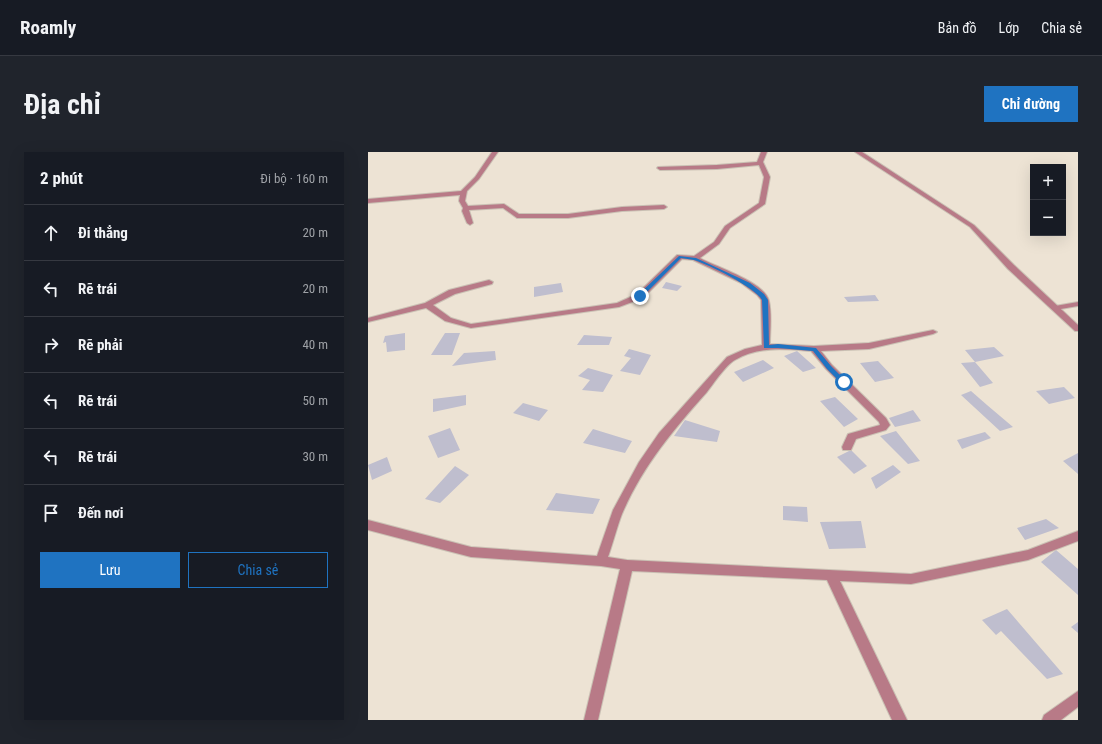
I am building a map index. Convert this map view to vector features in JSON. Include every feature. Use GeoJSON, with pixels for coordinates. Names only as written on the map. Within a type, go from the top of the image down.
{"type":"FeatureCollection","features":[{"type":"Feature","properties":{"kind":"street"},"geometry":{"type":"LineString","coordinates":[[470,222],[465,211],[466,208],[462,202],[464,190],[476,178],[495,152]]}},
{"type":"Feature","properties":{"kind":"street"},"geometry":{"type":"LineString","coordinates":[[695,258],[717,243],[727,227],[762,204],[767,177],[761,164],[764,152]]}},
{"type":"Feature","properties":{"kind":"street"},"geometry":{"type":"LineString","coordinates":[[858,152],[972,226],[1010,267],[1078,329]]}},
{"type":"Feature","properties":{"kind":"street"},"geometry":{"type":"LineString","coordinates":[[660,168],[717,167],[761,164]]}},
{"type":"Feature","properties":{"kind":"street"},"geometry":{"type":"LineString","coordinates":[[368,201],[464,193]]}},
{"type":"Feature","properties":{"kind":"street"},"geometry":{"type":"LineString","coordinates":[[466,208],[504,206],[517,216],[568,216],[622,209],[664,208]]}},
{"type":"Feature","properties":{"kind":"street"},"geometry":{"type":"LineString","coordinates":[[428,305],[436,313],[456,324],[471,326],[619,305],[640,296],[680,257],[695,258],[748,284],[762,295],[765,300],[766,347]]}},
{"type":"Feature","properties":{"kind":"street"},"geometry":{"type":"LineString","coordinates":[[368,320],[428,305],[452,292],[489,282]]}},
{"type":"Feature","properties":{"kind":"street"},"geometry":{"type":"LineString","coordinates":[[600,561],[617,513],[643,465],[663,436],[730,359],[748,351],[766,347],[778,346],[814,349],[869,346],[933,332]]}},
{"type":"Feature","properties":{"kind":"street"},"geometry":{"type":"LineString","coordinates":[[814,349],[829,367],[883,420],[885,425],[883,428],[852,437],[847,447]]}},
{"type":"Feature","properties":{"kind":"street"},"geometry":{"type":"LineString","coordinates":[[368,525],[471,552],[600,561],[627,565],[911,579],[1028,555],[1078,536]]}},
{"type":"Feature","properties":{"kind":"street"},"geometry":{"type":"LineString","coordinates":[[591,720],[627,565]]}},
{"type":"Feature","properties":{"kind":"street"},"geometry":{"type":"LineString","coordinates":[[831,576],[900,720]]}},
{"type":"Feature","properties":{"kind":"street"},"geometry":{"type":"LineString","coordinates":[[1049,720],[1078,698]]}},
{"type":"Feature","properties":{"kind":"lane"},"geometry":{"type":"LineString","coordinates":[[1055,308],[1078,304]]}},
{"type":"Feature","properties":{"kind":"building"},"geometry":{"type":"Polygon","coordinates":[[[666,282],[682,286],[677,291],[662,288],[666,282]]]}},
{"type":"Feature","properties":{"kind":"building"},"geometry":{"type":"Polygon","coordinates":[[[561,283],[563,292],[534,297],[534,287],[561,283]]]}},
{"type":"Feature","properties":{"kind":"building"},"geometry":{"type":"Polygon","coordinates":[[[875,295],[879,301],[848,302],[844,297],[875,295]]]}},
{"type":"Feature","properties":{"kind":"building"},"geometry":{"type":"Polygon","coordinates":[[[405,333],[405,350],[387,352],[386,342],[383,343],[385,336],[405,333]]]}},
{"type":"Feature","properties":{"kind":"building"},"geometry":{"type":"Polygon","coordinates":[[[445,333],[460,333],[452,355],[431,355],[445,333]]]}},
{"type":"Feature","properties":{"kind":"building"},"geometry":{"type":"Polygon","coordinates":[[[584,335],[612,337],[609,345],[577,345],[584,335]]]}},
{"type":"Feature","properties":{"kind":"building"},"geometry":{"type":"Polygon","coordinates":[[[994,347],[1004,356],[975,362],[965,350],[994,347]]]}},
{"type":"Feature","properties":{"kind":"building"},"geometry":{"type":"Polygon","coordinates":[[[629,349],[651,355],[640,375],[620,371],[631,358],[624,356],[629,349]]]}},
{"type":"Feature","properties":{"kind":"building"},"geometry":{"type":"Polygon","coordinates":[[[495,351],[496,360],[452,366],[464,353],[495,351]]]}},
{"type":"Feature","properties":{"kind":"building"},"geometry":{"type":"Polygon","coordinates":[[[797,351],[816,368],[803,372],[784,356],[797,351]]]}},
{"type":"Feature","properties":{"kind":"building"},"geometry":{"type":"Polygon","coordinates":[[[763,360],[774,368],[743,382],[734,372],[763,360]]]}},
{"type":"Feature","properties":{"kind":"building"},"geometry":{"type":"Polygon","coordinates":[[[878,361],[894,378],[875,382],[860,363],[878,361]]]}},
{"type":"Feature","properties":{"kind":"building"},"geometry":{"type":"Polygon","coordinates":[[[975,362],[993,383],[980,387],[961,363],[975,362]]]}},
{"type":"Feature","properties":{"kind":"building"},"geometry":{"type":"Polygon","coordinates":[[[588,368],[613,375],[603,392],[582,390],[590,380],[578,376],[588,368]]]}},
{"type":"Feature","properties":{"kind":"building"},"geometry":{"type":"Polygon","coordinates":[[[1064,387],[1075,398],[1049,404],[1036,391],[1064,387]]]}},
{"type":"Feature","properties":{"kind":"building"},"geometry":{"type":"Polygon","coordinates":[[[971,391],[1013,427],[1000,431],[961,395],[971,391]]]}},
{"type":"Feature","properties":{"kind":"building"},"geometry":{"type":"Polygon","coordinates":[[[466,395],[466,405],[433,412],[433,399],[466,395]]]}},
{"type":"Feature","properties":{"kind":"building"},"geometry":{"type":"Polygon","coordinates":[[[835,397],[858,419],[844,427],[820,401],[835,397]]]}},
{"type":"Feature","properties":{"kind":"building"},"geometry":{"type":"Polygon","coordinates":[[[523,403],[548,410],[539,421],[513,413],[523,403]]]}},
{"type":"Feature","properties":{"kind":"building"},"geometry":{"type":"Polygon","coordinates":[[[913,410],[921,421],[895,427],[889,418],[913,410]]]}},
{"type":"Feature","properties":{"kind":"building"},"geometry":{"type":"Polygon","coordinates":[[[685,420],[720,431],[717,442],[674,436],[685,420]]]}},
{"type":"Feature","properties":{"kind":"building"},"geometry":{"type":"Polygon","coordinates":[[[450,428],[460,450],[438,458],[428,436],[450,428]]]}},
{"type":"Feature","properties":{"kind":"building"},"geometry":{"type":"Polygon","coordinates":[[[593,429],[632,441],[625,453],[583,443],[593,429]]]}},
{"type":"Feature","properties":{"kind":"building"},"geometry":{"type":"Polygon","coordinates":[[[896,431],[920,461],[908,464],[880,436],[896,431]]]}},
{"type":"Feature","properties":{"kind":"building"},"geometry":{"type":"Polygon","coordinates":[[[985,432],[991,438],[962,449],[957,440],[985,432]]]}},
{"type":"Feature","properties":{"kind":"building"},"geometry":{"type":"Polygon","coordinates":[[[851,450],[867,466],[854,474],[837,457],[851,450]]]}},
{"type":"Feature","properties":{"kind":"building"},"geometry":{"type":"Polygon","coordinates":[[[1078,453],[1078,474],[1063,461],[1078,453]]]}},
{"type":"Feature","properties":{"kind":"building"},"geometry":{"type":"Polygon","coordinates":[[[387,457],[392,471],[372,480],[368,465],[387,457]]]}},
{"type":"Feature","properties":{"kind":"building"},"geometry":{"type":"Polygon","coordinates":[[[893,465],[901,472],[876,489],[871,478],[893,465]]]}},
{"type":"Feature","properties":{"kind":"building"},"geometry":{"type":"Polygon","coordinates":[[[455,466],[469,475],[440,503],[425,499],[455,466]]]}},
{"type":"Feature","properties":{"kind":"building"},"geometry":{"type":"Polygon","coordinates":[[[556,493],[600,499],[593,514],[546,510],[556,493]]]}},
{"type":"Feature","properties":{"kind":"building"},"geometry":{"type":"Polygon","coordinates":[[[783,506],[807,507],[808,522],[783,520],[783,506]]]}},
{"type":"Feature","properties":{"kind":"building"},"geometry":{"type":"Polygon","coordinates":[[[1046,519],[1059,528],[1025,540],[1017,528],[1046,519]]]}},
{"type":"Feature","properties":{"kind":"building"},"geometry":{"type":"Polygon","coordinates":[[[861,521],[866,548],[829,549],[820,522],[861,521]]]}},
{"type":"Feature","properties":{"kind":"building"},"geometry":{"type":"Polygon","coordinates":[[[1056,550],[1078,569],[1078,595],[1041,562],[1056,550]]]}},
{"type":"Feature","properties":{"kind":"building"},"geometry":{"type":"Polygon","coordinates":[[[1007,609],[1063,674],[1047,679],[1001,631],[996,635],[982,620],[1007,609]]]}},
{"type":"Feature","properties":{"kind":"building"},"geometry":{"type":"Polygon","coordinates":[[[1078,622],[1078,633],[1071,627],[1078,622]]]}},
{"type":"Feature","properties":{"kind":"route"},"geometry":{"type":"LineString","coordinates":[[640,296],[680,257],[695,258],[706,265],[748,284],[762,295],[765,300],[766,347],[778,346],[814,349],[844,382]]}}]}
